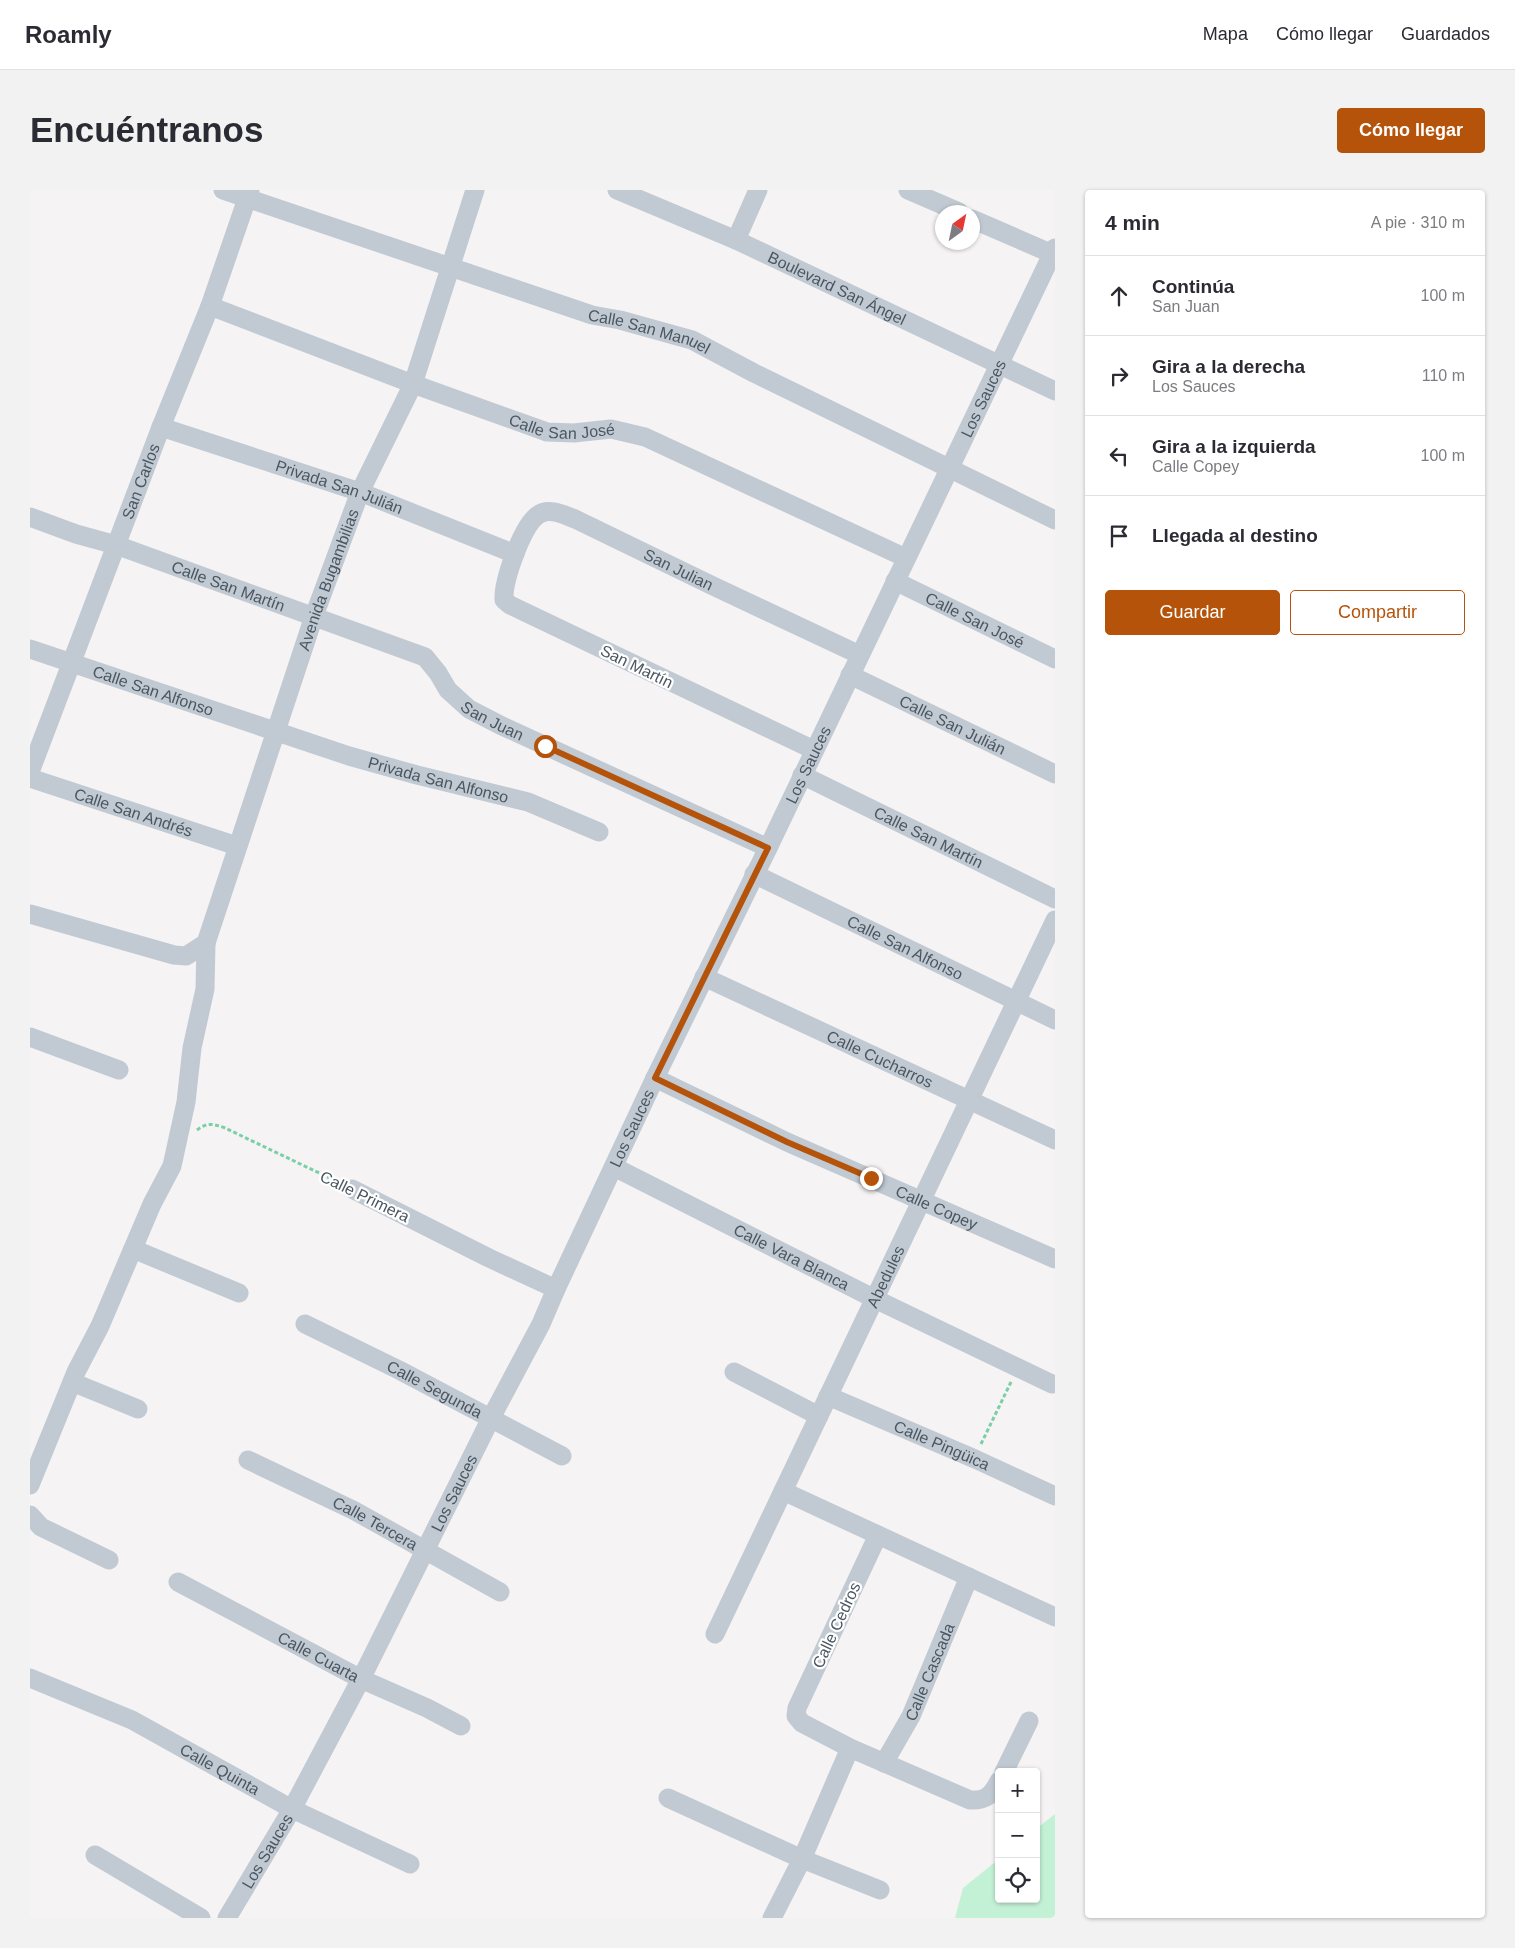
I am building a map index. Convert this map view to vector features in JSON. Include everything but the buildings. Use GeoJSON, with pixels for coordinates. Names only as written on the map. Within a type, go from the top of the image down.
{"type":"FeatureCollection","features":[{"type":"Feature","properties":{"kind":"street","name":"Calle San Manuel"},"geometry":{"type":"LineString","coordinates":[[223,190],[249,194],[450,267],[592,315],[620,320],[692,340],[754,373],[1055,520]]}},
{"type":"Feature","properties":{"kind":"street","name":"Avenida Bugambilias"},"geometry":{"type":"LineString","coordinates":[[30,1485],[72,1382],[100,1326],[133,1249],[172,1166],[186,1102],[192,1048],[205,989],[206,943],[314,616],[360,492],[413,384],[475,190]]}},
{"type":"Feature","properties":{"kind":"street","name":"Boulevard San Ángel"},"geometry":{"type":"LineString","coordinates":[[617,190],[736,240],[1055,391]]}},
{"type":"Feature","properties":{"kind":"street"},"geometry":{"type":"LineString","coordinates":[[736,240],[758,190]]}},
{"type":"Feature","properties":{"kind":"street"},"geometry":{"type":"LineString","coordinates":[[908,190],[943,205]]}},
{"type":"Feature","properties":{"kind":"street","name":"San Carlos"},"geometry":{"type":"LineString","coordinates":[[30,772],[161,427],[210,306],[249,194]]}},
{"type":"Feature","properties":{"kind":"street"},"geometry":{"type":"LineString","coordinates":[[980,222],[1054,252]]}},
{"type":"Feature","properties":{"kind":"street","name":"Los Sauces"},"geometry":{"type":"LineString","coordinates":[[227,1918],[292,1809],[361,1679],[491,1418],[541,1324],[655,1078],[768,848],[1054,252]]}},
{"type":"Feature","properties":{"kind":"street","name":"Calle San José"},"geometry":{"type":"LineString","coordinates":[[210,306],[413,384],[547,432],[574,433],[611,429],[645,437],[906,558]]}},
{"type":"Feature","properties":{"kind":"street","name":"Privada San Julián"},"geometry":{"type":"LineString","coordinates":[[161,427],[360,492],[515,554]]}},
{"type":"Feature","properties":{"kind":"street","name":"San Julian"},"geometry":{"type":"LineString","coordinates":[[515,554],[531,523],[539,514],[553,511],[575,519],[711,586],[860,655]]}},
{"type":"Feature","properties":{"kind":"street","name":"Calle San Martín"},"geometry":{"type":"LineString","coordinates":[[30,517],[76,534],[116,545],[425,657]]}},
{"type":"Feature","properties":{"kind":"street","name":"San Martín"},"geometry":{"type":"LineString","coordinates":[[515,554],[504,592],[504,600],[510,605],[814,750]]}},
{"type":"Feature","properties":{"kind":"street","name":"Calle San José"},"geometry":{"type":"LineString","coordinates":[[895,581],[1055,659]]}},
{"type":"Feature","properties":{"kind":"street","name":"Calle San Alfonso"},"geometry":{"type":"LineString","coordinates":[[30,649],[276,732]]}},
{"type":"Feature","properties":{"kind":"street","name":"San Juan"},"geometry":{"type":"LineString","coordinates":[[425,657],[438,673],[448,690],[469,709],[768,848]]}},
{"type":"Feature","properties":{"kind":"street","name":"Calle San Julián"},"geometry":{"type":"LineString","coordinates":[[850,675],[1055,774]]}},
{"type":"Feature","properties":{"kind":"street","name":"Privada San Alfonso"},"geometry":{"type":"LineString","coordinates":[[276,732],[417,776],[528,802],[600,832]]}},
{"type":"Feature","properties":{"kind":"street","name":"Calle San Martín"},"geometry":{"type":"LineString","coordinates":[[802,775],[1055,899]]}},
{"type":"Feature","properties":{"kind":"street","name":"Calle San Andrés"},"geometry":{"type":"LineString","coordinates":[[30,778],[237,846]]}},
{"type":"Feature","properties":{"kind":"street","name":"Calle San Alfonso"},"geometry":{"type":"LineString","coordinates":[[754,874],[1055,1020]]}},
{"type":"Feature","properties":{"kind":"street"},"geometry":{"type":"LineString","coordinates":[[30,914],[174,955],[186,956],[206,943]]}},
{"type":"Feature","properties":{"kind":"street","name":"Abedules"},"geometry":{"type":"LineString","coordinates":[[715,1634],[1055,920]]}},
{"type":"Feature","properties":{"kind":"street","name":"Calle Cucharros"},"geometry":{"type":"LineString","coordinates":[[704,977],[1055,1140]]}},
{"type":"Feature","properties":{"kind":"street"},"geometry":{"type":"LineString","coordinates":[[30,1037],[119,1070]]}},
{"type":"Feature","properties":{"kind":"street","name":"Calle Copey"},"geometry":{"type":"LineString","coordinates":[[655,1078],[787,1142],[1055,1259]]}},
{"type":"Feature","properties":{"kind":"street","name":"Calle Vara Blanca"},"geometry":{"type":"LineString","coordinates":[[614,1167],[875,1298],[1052,1384]]}},
{"type":"Feature","properties":{"kind":"street","name":"Calle Primera"},"geometry":{"type":"LineString","coordinates":[[352,1189],[489,1258],[556,1289]]}},
{"type":"Feature","properties":{"kind":"street"},"geometry":{"type":"LineString","coordinates":[[133,1249],[239,1293]]}},
{"type":"Feature","properties":{"kind":"street","name":"Calle Segunda"},"geometry":{"type":"LineString","coordinates":[[305,1324],[399,1370],[562,1456]]}},
{"type":"Feature","properties":{"kind":"street"},"geometry":{"type":"LineString","coordinates":[[734,1372],[819,1416]]}},
{"type":"Feature","properties":{"kind":"street"},"geometry":{"type":"LineString","coordinates":[[72,1382],[138,1409]]}},
{"type":"Feature","properties":{"kind":"street","name":"Calle Pingüica"},"geometry":{"type":"LineString","coordinates":[[828,1396],[975,1459],[1055,1496]]}},
{"type":"Feature","properties":{"kind":"street","name":"Calle Tercera"},"geometry":{"type":"LineString","coordinates":[[248,1460],[353,1510],[500,1592]]}},
{"type":"Feature","properties":{"kind":"street"},"geometry":{"type":"LineString","coordinates":[[783,1492],[1055,1617]]}},
{"type":"Feature","properties":{"kind":"street"},"geometry":{"type":"LineString","coordinates":[[30,1514],[41,1527],[109,1560]]}},
{"type":"Feature","properties":{"kind":"street","name":"Calle Cedros"},"geometry":{"type":"LineString","coordinates":[[850,1748],[802,1723],[796,1716],[797,1708],[878,1535]]}},
{"type":"Feature","properties":{"kind":"street","name":"Calle Cascada"},"geometry":{"type":"LineString","coordinates":[[884,1763],[911,1716],[969,1577]]}},
{"type":"Feature","properties":{"kind":"street","name":"Calle Cuarta"},"geometry":{"type":"LineString","coordinates":[[178,1582],[361,1679],[427,1708],[461,1726]]}},
{"type":"Feature","properties":{"kind":"street","name":"Calle Quinta"},"geometry":{"type":"LineString","coordinates":[[30,1678],[132,1720],[292,1809],[410,1864]]}},
{"type":"Feature","properties":{"kind":"street"},"geometry":{"type":"LineString","coordinates":[[1006,1768],[1029,1721]]}},
{"type":"Feature","properties":{"kind":"street"},"geometry":{"type":"LineString","coordinates":[[772,1918],[802,1859],[850,1748],[970,1800],[980,1800],[992,1795],[995,1789]]}},
{"type":"Feature","properties":{"kind":"street"},"geometry":{"type":"LineString","coordinates":[[668,1798],[802,1859],[880,1890]]}},
{"type":"Feature","properties":{"kind":"street"},"geometry":{"type":"LineString","coordinates":[[95,1855],[201,1918]]}},
{"type":"Feature","properties":{"kind":"path","name":"Calle Primera"},"geometry":{"type":"LineString","coordinates":[[177,1146],[204,1124],[213,1124],[352,1189]]}},
{"type":"Feature","properties":{"kind":"path"},"geometry":{"type":"LineString","coordinates":[[975,1459],[1018,1368]]}},
{"type":"Feature","properties":{"kind":"green space"},"geometry":{"type":"Polygon","coordinates":[[[1055,1814],[1055,1918],[955,1918],[963,1888],[995,1862],[995,1903],[1040,1903],[1040,1826],[1055,1814]]]}},
{"type":"Feature","properties":{"kind":"route"},"geometry":{"type":"LineString","coordinates":[[545,746],[768,848],[655,1078],[787,1142],[871,1178]]}}]}
